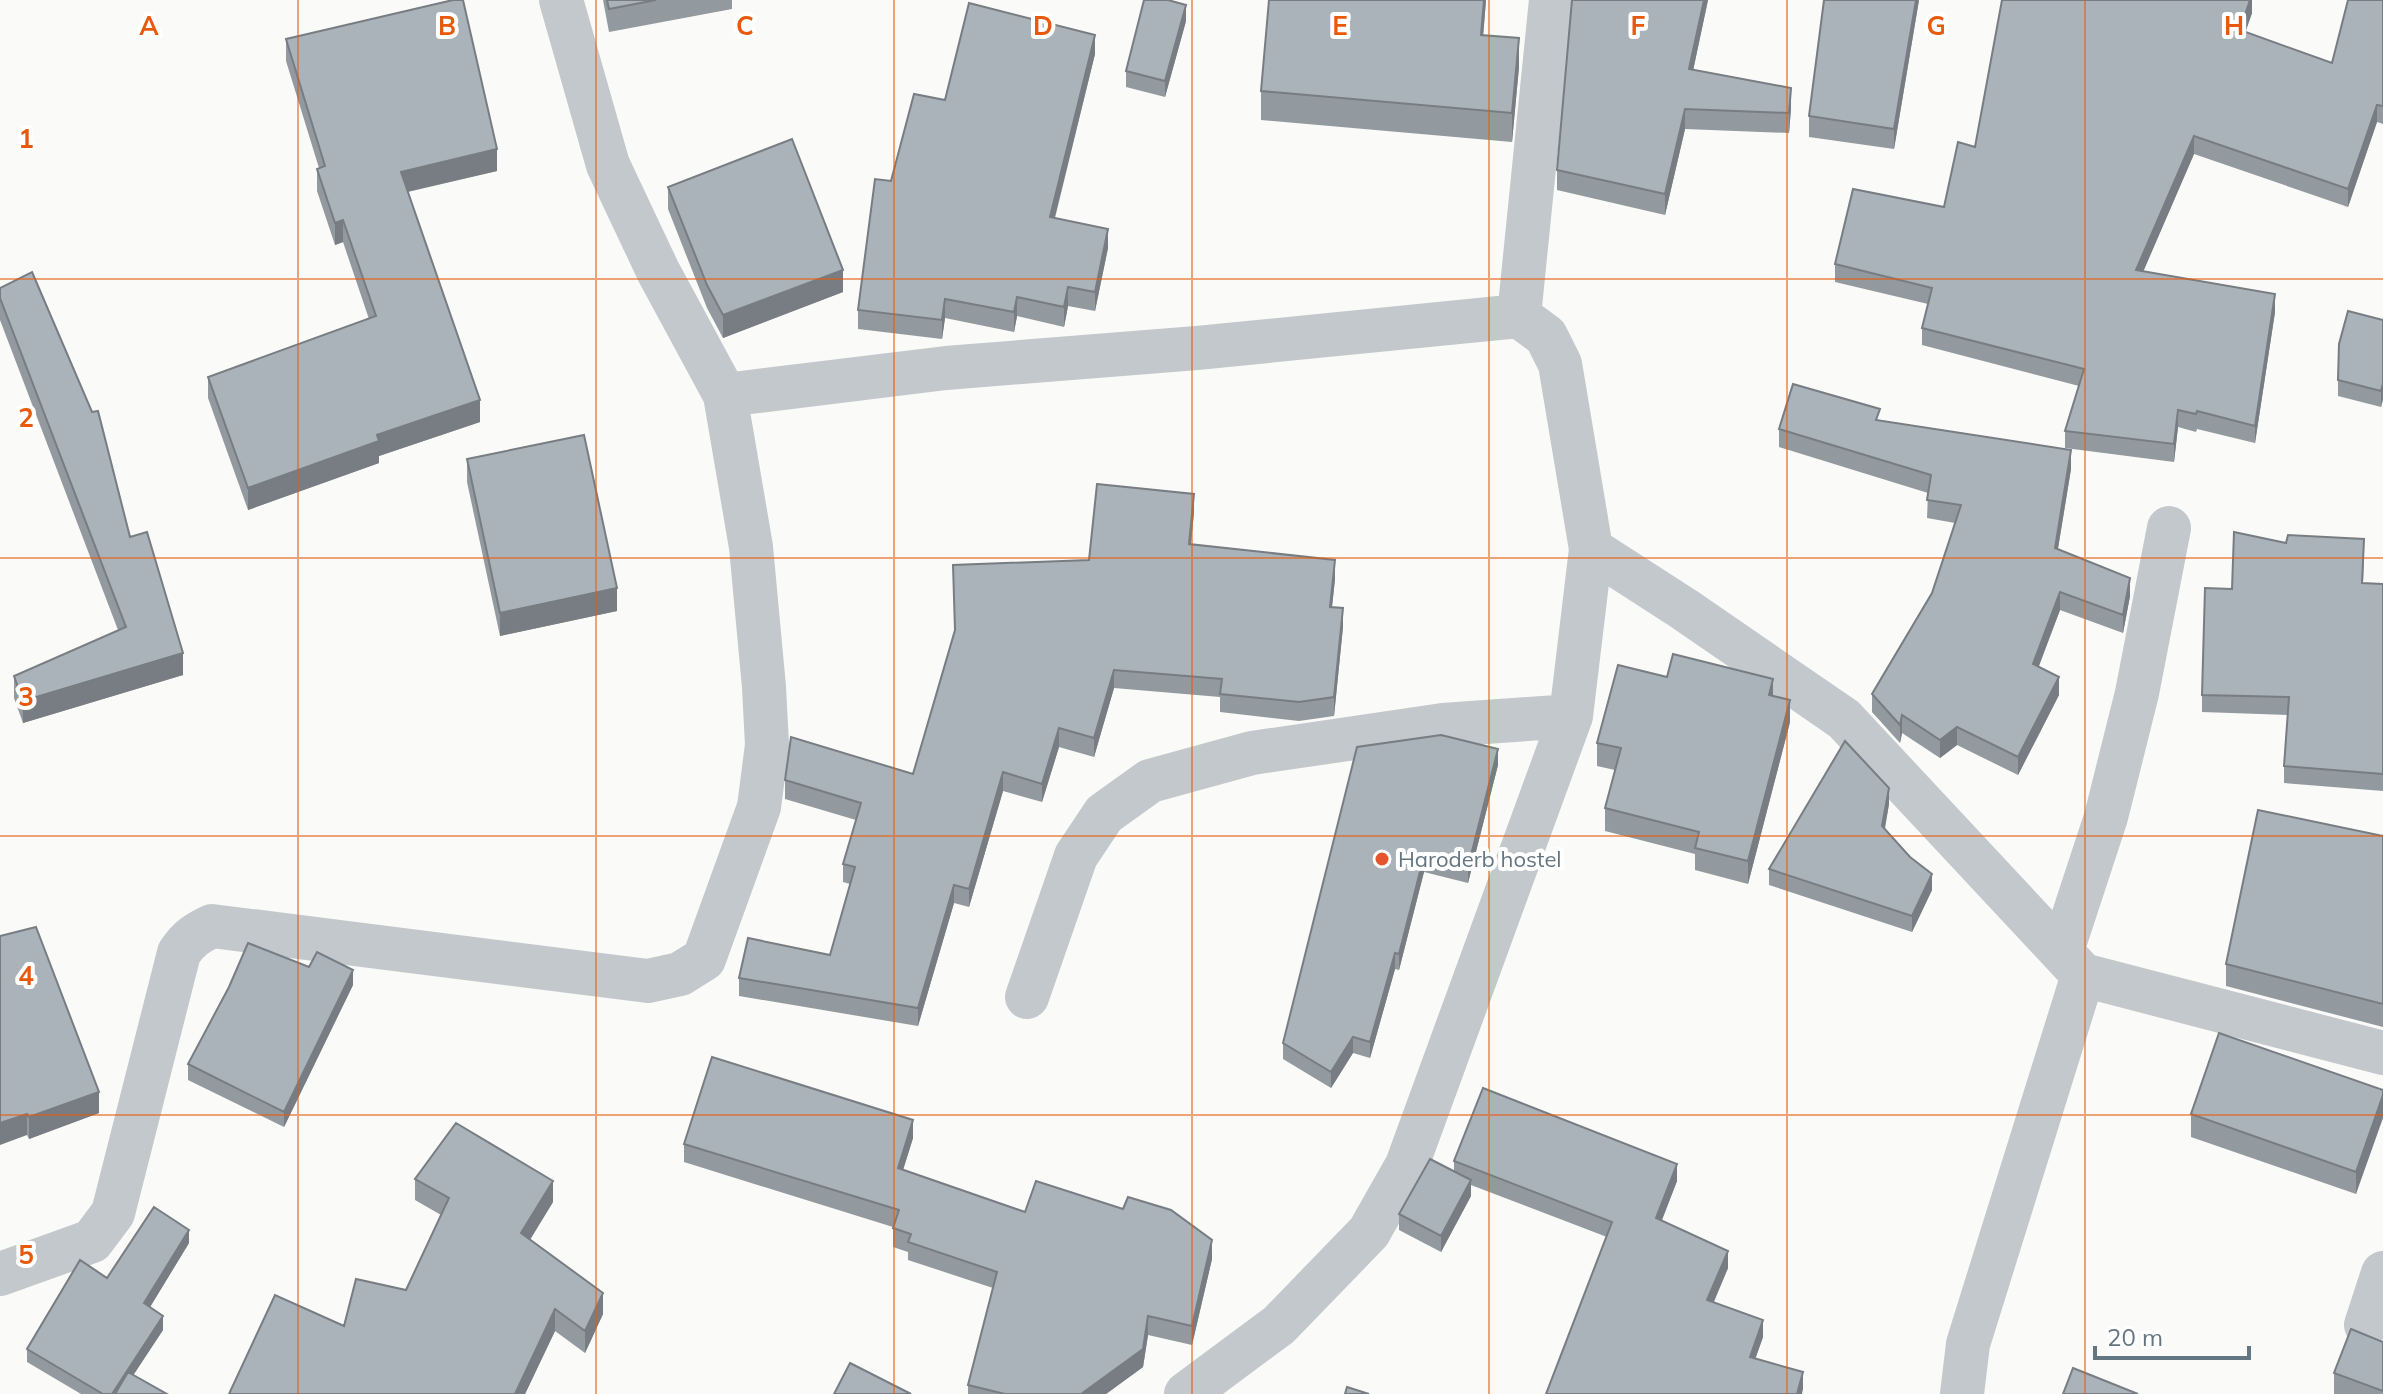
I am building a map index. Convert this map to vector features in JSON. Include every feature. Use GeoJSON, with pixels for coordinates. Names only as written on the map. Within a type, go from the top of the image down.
{"type":"FeatureCollection","features":[{"type":"Feature","properties":{"kind":"street"},"geometry":{"type":"LineString","coordinates":[[0,1274],[92,1241],[113,1213],[179,953],[198,932],[212,926],[648,981],[680,974],[704,959],[759,807],[767,745],[751,547],[725,395],[658,271],[608,165],[561,0]]}},
{"type":"Feature","properties":{"kind":"street"},"geometry":{"type":"LineString","coordinates":[[1519,316],[1551,0]]}},
{"type":"Feature","properties":{"kind":"street"},"geometry":{"type":"LineString","coordinates":[[725,395],[946,368],[1197,348],[1519,316],[1546,336],[1560,364],[1591,549],[1571,716],[1407,1165],[1369,1232],[1279,1325],[1186,1394]]}},
{"type":"Feature","properties":{"kind":"street"},"geometry":{"type":"LineString","coordinates":[[1962,1394],[1968,1344],[2072,963],[2137,693],[2169,528]]}},
{"type":"Feature","properties":{"kind":"street"},"geometry":{"type":"LineString","coordinates":[[1591,549],[1844,719],[2072,963],[2383,1053]]}},
{"type":"Feature","properties":{"kind":"street"},"geometry":{"type":"LineString","coordinates":[[1027,997],[1076,856],[1104,814],[1150,781],[1252,753],[1443,725],[1571,716]]}},
{"type":"Feature","properties":{"kind":"street"},"geometry":{"type":"LineString","coordinates":[[2366,1325],[2383,1273]]}},
{"type":"Feature","properties":{"kind":"building"},"geometry":{"type":"Polygon","coordinates":[[[463,0],[497,149],[401,172],[480,400],[377,435],[379,441],[248,488],[208,377],[376,316],[343,220],[335,223],[317,169],[325,166],[286,39],[463,0]]]}},
{"type":"Feature","properties":{"kind":"building"},"geometry":{"type":"Polygon","coordinates":[[[607,0],[656,0],[609,9],[607,0]]]}},
{"type":"Feature","properties":{"kind":"building"},"geometry":{"type":"Polygon","coordinates":[[[1144,0],[1168,0],[1186,5],[1165,81],[1126,71],[1144,0]]]}},
{"type":"Feature","properties":{"kind":"building"},"geometry":{"type":"Polygon","coordinates":[[[1269,0],[1484,0],[1481,35],[1519,38],[1512,113],[1261,91],[1269,0]]]}},
{"type":"Feature","properties":{"kind":"building"},"geometry":{"type":"Polygon","coordinates":[[[1572,0],[1704,0],[1689,69],[1791,88],[1789,113],[1685,109],[1665,194],[1557,170],[1572,0]]]}},
{"type":"Feature","properties":{"kind":"building"},"geometry":{"type":"Polygon","coordinates":[[[1824,0],[1916,0],[1894,129],[1809,116],[1824,0]]]}},
{"type":"Feature","properties":{"kind":"building"},"geometry":{"type":"Polygon","coordinates":[[[2002,0],[2250,0],[2240,30],[2332,63],[2348,0],[2383,0],[2383,106],[2377,105],[2348,189],[2194,136],[2136,270],[2275,294],[2255,426],[2197,411],[2196,414],[2178,410],[2174,444],[2065,431],[2084,369],[1922,328],[1932,288],[1835,264],[1853,189],[1944,207],[1958,142],[1975,147],[2002,0]]]}},
{"type":"Feature","properties":{"kind":"building"},"geometry":{"type":"Polygon","coordinates":[[[969,3],[1095,35],[1050,217],[1108,229],[1095,292],[1068,287],[1064,307],[1017,297],[1014,312],[945,299],[942,320],[858,310],[875,179],[891,181],[914,94],[945,100],[969,3]]]}},
{"type":"Feature","properties":{"kind":"building"},"geometry":{"type":"Polygon","coordinates":[[[792,139],[843,270],[723,315],[707,285],[668,187],[792,139]]]}},
{"type":"Feature","properties":{"kind":"building"},"geometry":{"type":"Polygon","coordinates":[[[32,272],[92,412],[98,411],[130,537],[147,532],[183,653],[23,701],[14,676],[126,627],[0,298],[0,288],[32,272]]]}},
{"type":"Feature","properties":{"kind":"building"},"geometry":{"type":"Polygon","coordinates":[[[2348,311],[2383,320],[2381,391],[2338,380],[2339,344],[2348,311]]]}},
{"type":"Feature","properties":{"kind":"building"},"geometry":{"type":"Polygon","coordinates":[[[1793,384],[1880,409],[1876,420],[2071,450],[2055,548],[2130,578],[2123,615],[2060,592],[2033,664],[2059,677],[2018,757],[1957,727],[1940,740],[1902,715],[1900,725],[1872,694],[1932,593],[1961,505],[1927,500],[1931,475],[1779,429],[1793,384]]]}},
{"type":"Feature","properties":{"kind":"building"},"geometry":{"type":"Polygon","coordinates":[[[584,435],[617,588],[500,613],[467,459],[584,435]]]}},
{"type":"Feature","properties":{"kind":"building"},"geometry":{"type":"Polygon","coordinates":[[[1097,484],[1194,494],[1189,544],[1335,560],[1330,607],[1343,608],[1334,697],[1299,702],[1220,694],[1222,679],[1114,670],[1094,738],[1059,728],[1042,784],[1003,772],[969,889],[954,885],[918,1008],[739,978],[748,938],[830,955],[855,867],[843,864],[861,803],[785,780],[791,737],[913,774],[955,630],[953,565],[1089,560],[1097,484]]]}},
{"type":"Feature","properties":{"kind":"building"},"geometry":{"type":"Polygon","coordinates":[[[2234,532],[2286,543],[2288,535],[2364,539],[2362,583],[2383,584],[2383,774],[2284,766],[2289,697],[2202,695],[2205,588],[2232,589],[2234,532]]]}},
{"type":"Feature","properties":{"kind":"building"},"geometry":{"type":"Polygon","coordinates":[[[1673,654],[1773,679],[1769,695],[1790,700],[1748,861],[1695,848],[1699,832],[1605,808],[1621,748],[1597,743],[1618,665],[1667,677],[1673,654]]]}},
{"type":"Feature","properties":{"kind":"building"},"geometry":{"type":"Polygon","coordinates":[[[1441,735],[1498,749],[1468,867],[1424,856],[1399,954],[1395,953],[1370,1042],[1353,1037],[1331,1072],[1283,1043],[1357,747],[1441,735]]]}},
{"type":"Feature","properties":{"kind":"building"},"geometry":{"type":"Polygon","coordinates":[[[1845,741],[1889,788],[1882,826],[1910,857],[1932,874],[1912,916],[1769,869],[1845,741]]]}},
{"type":"Feature","properties":{"kind":"building"},"geometry":{"type":"Polygon","coordinates":[[[2258,810],[2383,836],[2383,1004],[2226,964],[2258,810]]]}},
{"type":"Feature","properties":{"kind":"building"},"geometry":{"type":"Polygon","coordinates":[[[36,927],[99,1092],[29,1117],[27,1114],[0,1123],[0,936],[36,927]]]}},
{"type":"Feature","properties":{"kind":"building"},"geometry":{"type":"Polygon","coordinates":[[[248,943],[309,967],[317,952],[353,970],[284,1112],[188,1064],[229,987],[248,943]]]}},
{"type":"Feature","properties":{"kind":"building"},"geometry":{"type":"Polygon","coordinates":[[[2219,1033],[2383,1090],[2356,1172],[2191,1114],[2219,1033]]]}},
{"type":"Feature","properties":{"kind":"building"},"geometry":{"type":"Polygon","coordinates":[[[712,1057],[913,1120],[898,1168],[1025,1212],[1036,1181],[1123,1209],[1128,1197],[1171,1210],[1212,1240],[1192,1326],[1148,1316],[1143,1349],[1081,1394],[1005,1394],[968,1385],[997,1272],[908,1242],[911,1234],[893,1228],[899,1210],[684,1144],[712,1057]]]}},
{"type":"Feature","properties":{"kind":"building"},"geometry":{"type":"Polygon","coordinates":[[[1483,1088],[1677,1164],[1656,1218],[1728,1251],[1707,1300],[1763,1320],[1750,1357],[1803,1372],[1797,1394],[1546,1394],[1612,1222],[1454,1161],[1483,1088]]]}},
{"type":"Feature","properties":{"kind":"building"},"geometry":{"type":"Polygon","coordinates":[[[456,1123],[553,1181],[521,1233],[603,1293],[585,1331],[555,1309],[515,1394],[229,1394],[275,1295],[344,1326],[356,1279],[406,1290],[449,1198],[415,1179],[456,1123]]]}},
{"type":"Feature","properties":{"kind":"building"},"geometry":{"type":"Polygon","coordinates":[[[1430,1159],[1471,1180],[1441,1236],[1399,1214],[1430,1159]]]}},
{"type":"Feature","properties":{"kind":"building"},"geometry":{"type":"Polygon","coordinates":[[[154,1207],[189,1230],[144,1303],[163,1316],[112,1394],[103,1394],[27,1349],[80,1260],[107,1278],[154,1207]]]}},
{"type":"Feature","properties":{"kind":"building"},"geometry":{"type":"Polygon","coordinates":[[[2351,1329],[2383,1342],[2383,1391],[2334,1373],[2351,1329]]]}},
{"type":"Feature","properties":{"kind":"building"},"geometry":{"type":"Polygon","coordinates":[[[850,1363],[911,1394],[834,1394],[850,1363]]]}},
{"type":"Feature","properties":{"kind":"building"},"geometry":{"type":"Polygon","coordinates":[[[2073,1368],[2138,1394],[2063,1394],[2073,1368]]]}},
{"type":"Feature","properties":{"kind":"building"},"geometry":{"type":"Polygon","coordinates":[[[128,1372],[167,1394],[115,1394],[128,1372]]]}},
{"type":"Feature","properties":{"kind":"building"},"geometry":{"type":"Polygon","coordinates":[[[1347,1387],[1369,1394],[1345,1394],[1347,1387]]]}},
{"type":"Feature","properties":{"kind":"place","name":"Haroderb hostel"},"geometry":{"type":"Point","coordinates":[1382,859]}}]}
